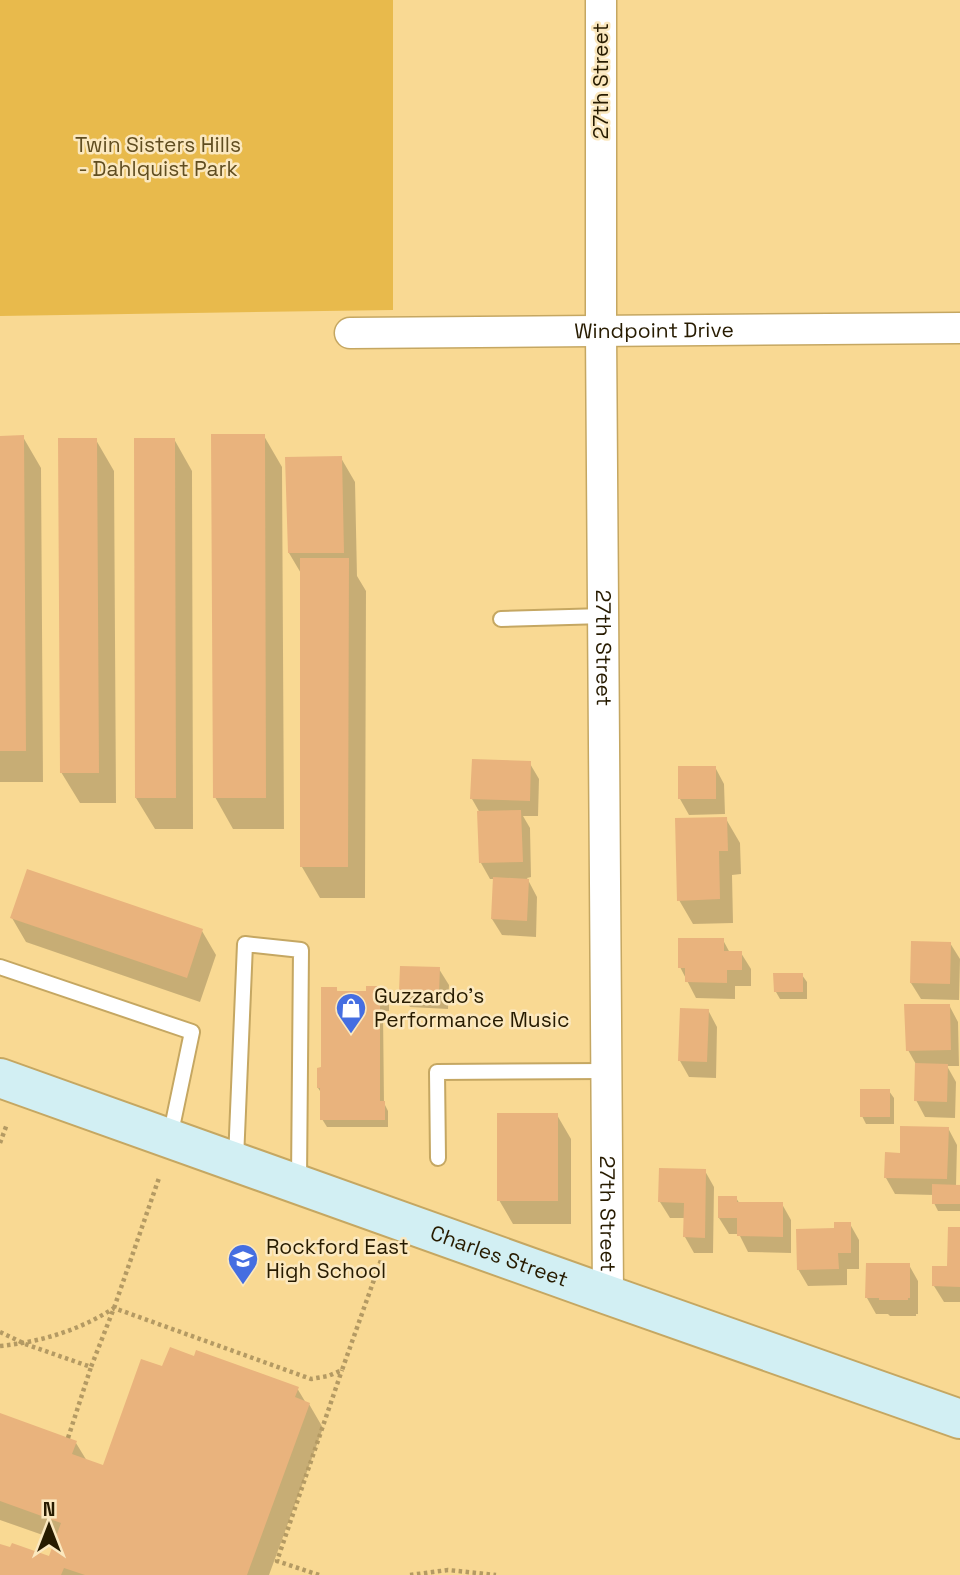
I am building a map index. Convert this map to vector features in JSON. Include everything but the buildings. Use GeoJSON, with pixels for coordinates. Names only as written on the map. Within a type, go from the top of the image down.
{"type":"FeatureCollection","features":[{"type":"Feature","properties":{"kind":"main road","name":"Charles Street"},"geometry":{"type":"LineString","coordinates":[[0,1078],[960,1419]]}},
{"type":"Feature","properties":{"kind":"street","name":"27th Street"},"geometry":{"type":"LineString","coordinates":[[601,0],[608,1295]]}},
{"type":"Feature","properties":{"kind":"street","name":"Windpoint Drive"},"geometry":{"type":"LineString","coordinates":[[350,333],[960,328]]}},
{"type":"Feature","properties":{"kind":"lane"},"geometry":{"type":"LineString","coordinates":[[501,619],[604,616]]}},
{"type":"Feature","properties":{"kind":"lane"},"geometry":{"type":"LineString","coordinates":[[236,1163],[245,944],[301,950],[299,1185]]}},
{"type":"Feature","properties":{"kind":"lane"},"geometry":{"type":"LineString","coordinates":[[0,967],[192,1032],[169,1139]]}},
{"type":"Feature","properties":{"kind":"lane"},"geometry":{"type":"LineString","coordinates":[[438,1158],[437,1072],[606,1071]]}},
{"type":"Feature","properties":{"kind":"path"},"geometry":{"type":"LineString","coordinates":[[0,1143],[7,1124]]}},
{"type":"Feature","properties":{"kind":"path"},"geometry":{"type":"LineString","coordinates":[[68,1438],[159,1178]]}},
{"type":"Feature","properties":{"kind":"path"},"geometry":{"type":"LineString","coordinates":[[319,1575],[277,1561],[381,1260]]}},
{"type":"Feature","properties":{"kind":"path"},"geometry":{"type":"LineString","coordinates":[[0,1346],[25,1344],[56,1336],[114,1308]]}},
{"type":"Feature","properties":{"kind":"path"},"geometry":{"type":"LineString","coordinates":[[114,1308],[312,1379],[328,1377],[342,1370]]}},
{"type":"Feature","properties":{"kind":"path"},"geometry":{"type":"LineString","coordinates":[[0,1332],[25,1344],[91,1367]]}},
{"type":"Feature","properties":{"kind":"path"},"geometry":{"type":"LineString","coordinates":[[410,1575],[448,1570],[496,1575]]}},
{"type":"Feature","properties":{"kind":"green space","name":"Twin Sisters Hills - Dahlquist Park"},"geometry":{"type":"Polygon","coordinates":[[[0,0],[393,0],[393,310],[0,316],[0,0]]]}},
{"type":"Feature","properties":{"kind":"place","name":"Guzzardo's Performance Music"},"geometry":{"type":"Point","coordinates":[351,1035]}},
{"type":"Feature","properties":{"kind":"place","name":"Rockford East High School"},"geometry":{"type":"Point","coordinates":[243,1286]}}]}
